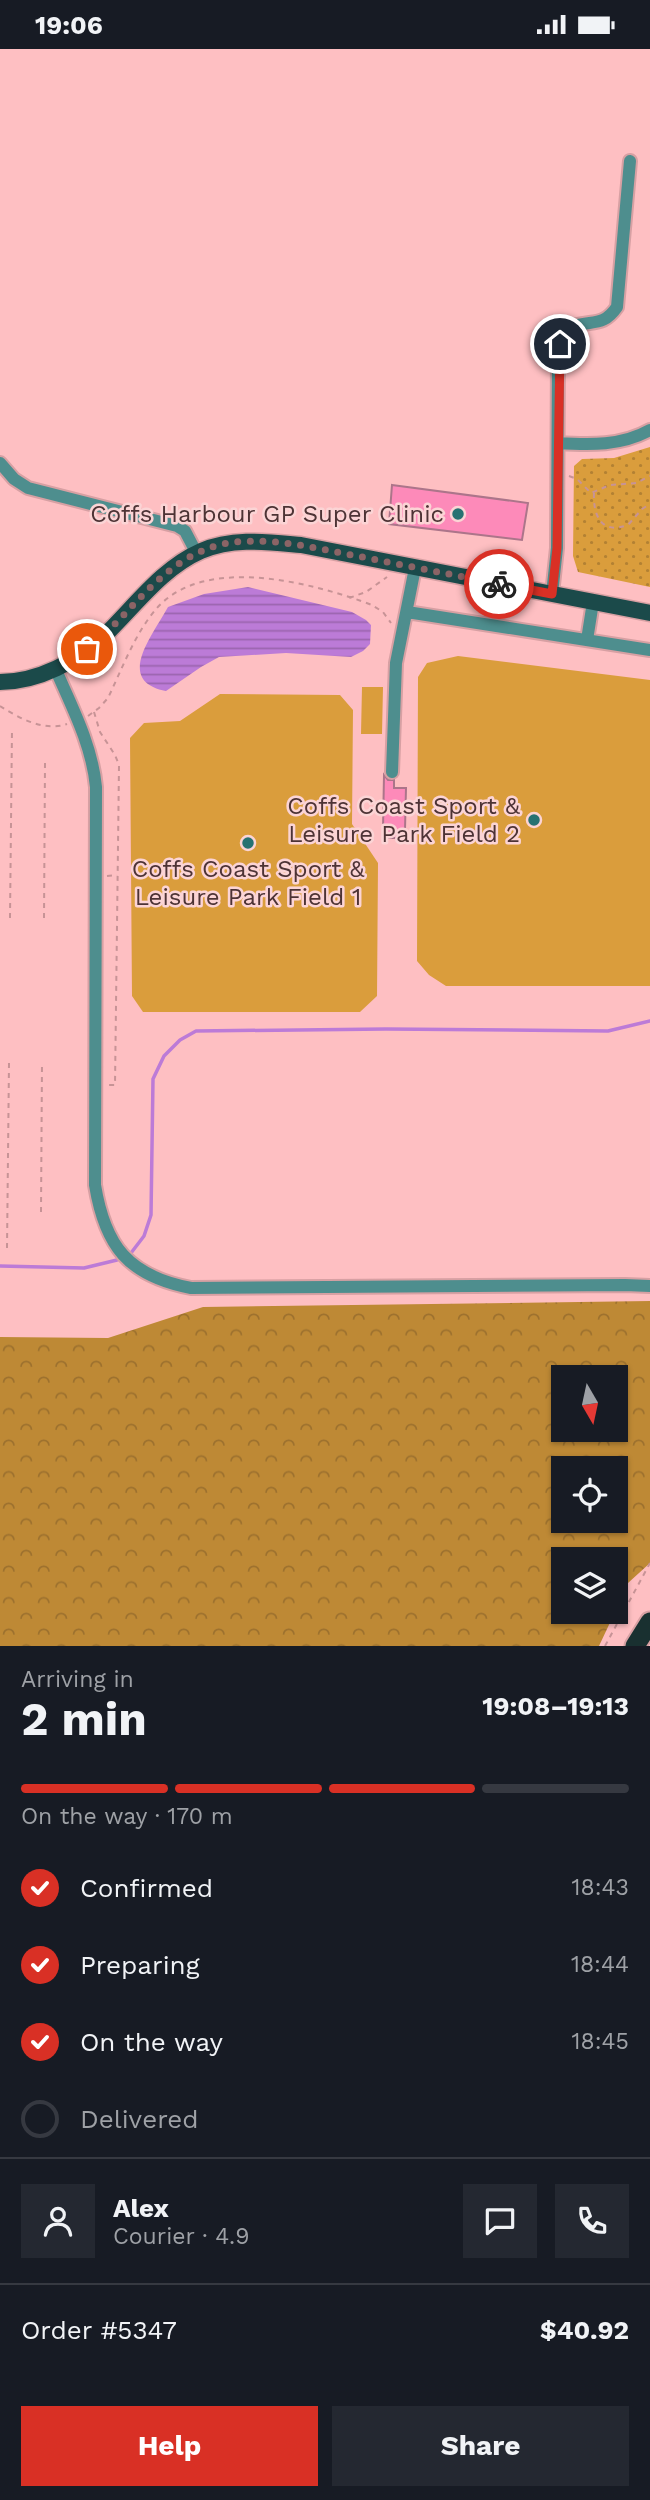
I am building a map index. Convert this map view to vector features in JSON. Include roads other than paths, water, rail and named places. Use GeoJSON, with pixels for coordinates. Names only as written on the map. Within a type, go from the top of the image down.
{"type":"FeatureCollection","features":[{"type":"Feature","properties":{"kind":"highway"},"geometry":{"type":"LineString","coordinates":[[635,1646],[650,1622]]}},
{"type":"Feature","properties":{"kind":"main road"},"geometry":{"type":"LineString","coordinates":[[0,682],[26,680],[55,668],[103,637],[151,587],[176,566],[197,554],[233,542],[258,541],[301,545],[650,613]]}},
{"type":"Feature","properties":{"kind":"street"},"geometry":{"type":"LineString","coordinates":[[552,594],[557,548],[558,350],[563,337],[574,326],[603,321],[617,307],[630,161]]}},
{"type":"Feature","properties":{"kind":"street"},"geometry":{"type":"LineString","coordinates":[[558,443],[616,442],[650,430]]}},
{"type":"Feature","properties":{"kind":"street"},"geometry":{"type":"LineString","coordinates":[[0,463],[14,479],[28,488],[177,526],[185,531],[197,554]]}},
{"type":"Feature","properties":{"kind":"street"},"geometry":{"type":"LineString","coordinates":[[392,772],[396,663],[415,568]]}},
{"type":"Feature","properties":{"kind":"street"},"geometry":{"type":"LineString","coordinates":[[587,640],[593,602]]}},
{"type":"Feature","properties":{"kind":"street"},"geometry":{"type":"LineString","coordinates":[[408,612],[650,650]]}},
{"type":"Feature","properties":{"kind":"street"},"geometry":{"type":"LineString","coordinates":[[55,668],[87,745],[96,787],[92,1074],[95,1185],[100,1209],[122,1255],[143,1273],[159,1281],[191,1288],[650,1286]]}},
{"type":"Feature","properties":{"kind":"waterway"},"geometry":{"type":"LineString","coordinates":[[131,1253],[144,1236],[151,1215],[153,1079],[164,1056],[180,1040],[196,1031],[608,1031],[650,1021]]}},
{"type":"Feature","properties":{"kind":"waterway"},"geometry":{"type":"LineString","coordinates":[[0,1266],[84,1268],[117,1260]]}},
{"type":"Feature","properties":{"kind":"place","name":"Coffs Harbour GP Super Clinic"},"geometry":{"type":"Point","coordinates":[458,514]}},
{"type":"Feature","properties":{"kind":"place","name":"Coffs Coast Sport & Leisure Park Field 2"},"geometry":{"type":"Point","coordinates":[534,820]}},
{"type":"Feature","properties":{"kind":"place","name":"Coffs Coast Sport & Leisure Park Field 1"},"geometry":{"type":"Point","coordinates":[248,843]}}]}
